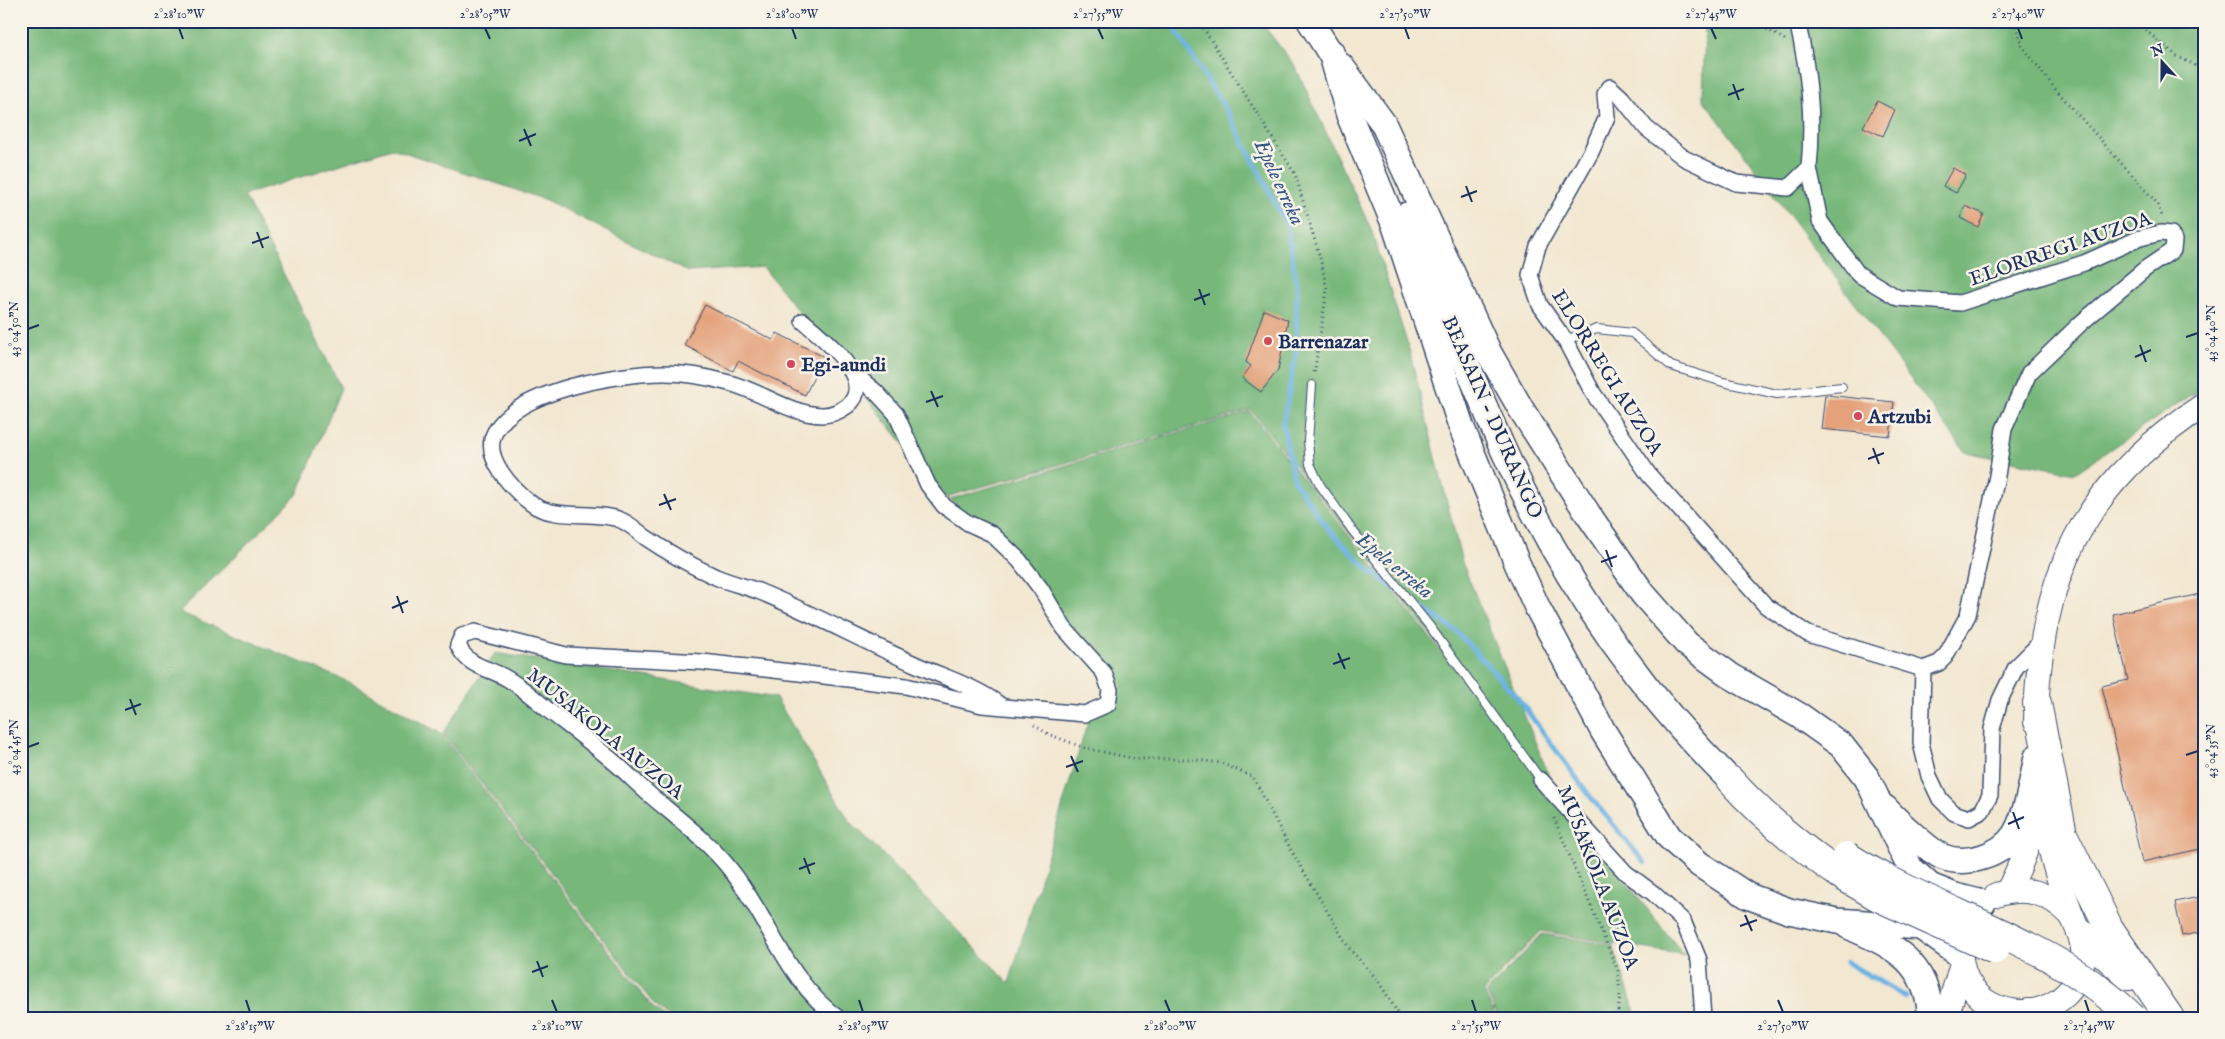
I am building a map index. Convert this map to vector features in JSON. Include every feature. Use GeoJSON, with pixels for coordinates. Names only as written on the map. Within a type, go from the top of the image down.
{"type":"FeatureCollection","features":[{"type":"Feature","properties":{"kind":"highway","name":"BEASAIN - DURANGO"},"geometry":{"type":"LineString","coordinates":[[1310,21],[1331,52],[1387,163],[1484,407],[1545,534],[1587,605],[1630,666],[1677,726],[1730,780]]}},
{"type":"Feature","properties":{"kind":"highway"},"geometry":{"type":"LineString","coordinates":[[1331,52],[1383,123],[1490,353],[1521,409],[1588,514],[1644,594],[1687,644],[1731,676],[1815,725],[1841,745],[1867,778],[1910,868],[1930,886],[1955,896],[1983,903]]}},
{"type":"Feature","properties":{"kind":"highway"},"geometry":{"type":"LineString","coordinates":[[1331,52],[1349,115],[1395,226],[1461,426],[1488,494],[1537,607],[1603,731],[1669,837],[1699,864],[1748,896],[1789,911],[1837,921],[1921,926],[1960,961]]}},
{"type":"Feature","properties":{"kind":"highway"},"geometry":{"type":"LineString","coordinates":[[2036,703],[2064,834],[2109,928],[2164,1010]]}},
{"type":"Feature","properties":{"kind":"highway"},"geometry":{"type":"LineString","coordinates":[[1881,804],[1923,843],[1943,857],[1970,859],[1986,856],[2002,848],[2015,834],[2030,790],[2037,757]]}},
{"type":"Feature","properties":{"kind":"highway"},"geometry":{"type":"LineString","coordinates":[[1730,780],[1753,806],[1807,851],[1904,889],[2017,940],[2065,965],[2107,994],[2133,1018]]}},
{"type":"Feature","properties":{"kind":"highway"},"geometry":{"type":"LineString","coordinates":[[1843,865],[1878,897],[2038,971],[2088,1002],[2107,1018]]}},
{"type":"Feature","properties":{"kind":"highway"},"geometry":{"type":"LineString","coordinates":[[1837,921],[1896,948],[1908,958],[1926,988],[1931,1018]]}},
{"type":"Feature","properties":{"kind":"highway"},"geometry":{"type":"LineString","coordinates":[[2076,924],[2164,1010]]}},
{"type":"Feature","properties":{"kind":"main road"},"geometry":{"type":"LineString","coordinates":[[2008,891],[2027,853],[2033,828],[2037,757],[2036,703],[2042,641],[2056,583],[2065,560],[2088,514],[2127,466],[2153,440],[2204,405]]}},
{"type":"Feature","properties":{"kind":"main road"},"geometry":{"type":"LineString","coordinates":[[1960,961],[1969,985],[1997,1014],[2041,1015],[2074,985],[2083,960],[2076,924],[2052,855],[2037,757]]}},
{"type":"Feature","properties":{"kind":"main road"},"geometry":{"type":"LineString","coordinates":[[1946,1018],[1960,961],[1961,935],[1969,917],[1983,903],[2008,891],[2027,890],[2044,894],[2060,903],[2076,924]]}},
{"type":"Feature","properties":{"kind":"street","name":"ELORREGI AUZOA"},"geometry":{"type":"LineString","coordinates":[[1797,21],[1808,71],[1812,135],[1810,168],[1820,221],[1858,274],[1898,298],[1960,303],[2084,263],[2140,238],[2161,233],[2171,234],[2174,240],[2173,250],[2145,269],[2081,323],[2029,373],[2004,429],[1997,476],[1968,615],[1945,657],[1939,663],[1923,669],[1808,634],[1766,606],[1649,475],[1593,393],[1565,340],[1540,305],[1530,275],[1538,246],[1591,152],[1608,117],[1605,94],[1610,87],[1622,98],[1646,128],[1684,158],[1736,183],[1788,188],[1810,168]]}},
{"type":"Feature","properties":{"kind":"street","name":"MUSAKOLA AUZOA"},"geometry":{"type":"LineString","coordinates":[[803,321],[896,414],[928,485],[944,506],[968,523],[992,534],[1019,560],[1041,589],[1064,628],[1104,672],[1110,690],[1108,704],[1085,714],[1000,705],[982,705],[906,686],[702,662],[566,655],[475,632],[462,636],[459,641],[461,651],[473,664],[506,678],[538,699],[669,809],[713,850],[752,898],[784,959],[806,990],[824,1008],[838,1018]]}},
{"type":"Feature","properties":{"kind":"street","name":"MUSAKOLA AUZOA"},"geometry":{"type":"LineString","coordinates":[[852,372],[857,390],[854,399],[834,414],[821,415],[796,410],[732,383],[698,376],[664,373],[631,375],[588,383],[529,402],[501,420],[492,438],[492,453],[514,488],[535,506],[557,512],[617,518],[690,564],[720,578],[758,592],[914,664],[983,692],[1000,705]]}},
{"type":"Feature","properties":{"kind":"street"},"geometry":{"type":"LineString","coordinates":[[1923,669],[1921,743],[1929,776],[1940,799],[1954,813],[1970,818],[1982,812],[1990,795],[1992,729],[2000,700],[2016,667],[2042,641]]}},
{"type":"Feature","properties":{"kind":"street","name":"MUSAKOLA AUZOA"},"geometry":{"type":"LineString","coordinates":[[1541,780],[1626,873],[1683,921],[1699,960],[1704,1004],[1703,1018]]}},
{"type":"Feature","properties":{"kind":"lane"},"geometry":{"type":"LineString","coordinates":[[1565,340],[1598,329],[1632,333],[1671,366],[1723,382],[1778,394],[1842,387]]}},
{"type":"Feature","properties":{"kind":"lane","name":"MUSAKOLA AUZOA"},"geometry":{"type":"LineString","coordinates":[[1312,386],[1309,432],[1310,464],[1320,485],[1386,573],[1431,628],[1541,780]]}},
{"type":"Feature","properties":{"kind":"path"},"geometry":{"type":"LineString","coordinates":[[1196,21],[1204,29],[1295,174],[1321,261],[1327,290],[1312,386]]}},
{"type":"Feature","properties":{"kind":"path"},"geometry":{"type":"LineString","coordinates":[[1754,21],[1803,50]]}},
{"type":"Feature","properties":{"kind":"path"},"geometry":{"type":"LineString","coordinates":[[2015,21],[2022,46],[2056,90],[2156,202],[2171,234]]}},
{"type":"Feature","properties":{"kind":"path"},"geometry":{"type":"LineString","coordinates":[[2134,21],[2177,56],[2204,70]]}},
{"type":"Feature","properties":{"kind":"path"},"geometry":{"type":"LineString","coordinates":[[1032,724],[1048,734],[1085,748],[1136,759],[1189,759],[1221,763],[1253,777],[1291,850],[1349,948],[1377,979],[1401,1018]]}},
{"type":"Feature","properties":{"kind":"path","name":"MUSAKOLA AUZOA"},"geometry":{"type":"LineString","coordinates":[[1552,815],[1618,971],[1620,998],[1617,1018]]}},
{"type":"Feature","properties":{"kind":"green space"},"geometry":{"type":"Polygon","coordinates":[[[21,21],[1260,21],[1295,66],[1371,229],[1409,349],[1462,562],[1554,788],[1251,410],[949,496],[948,500],[763,267],[688,272],[546,200],[392,148],[244,195],[341,388],[297,495],[179,612],[349,682],[440,733],[653,1008],[666,1018],[21,1018],[21,21]]]}},
{"type":"Feature","properties":{"kind":"green space"},"geometry":{"type":"Polygon","coordinates":[[[1705,21],[2204,21],[2204,389],[2189,396],[2075,473],[1965,452],[1703,99],[1705,21]]]}},
{"type":"Feature","properties":{"kind":"green space"},"geometry":{"type":"Polygon","coordinates":[[[1250,412],[1684,955],[1541,931],[1484,991],[1496,1018],[670,1018],[656,1007],[443,734],[495,653],[776,698],[849,820],[1009,983],[1089,718],[1122,686],[950,499],[1250,412]]]}},
{"type":"Feature","properties":{"kind":"green space"},"geometry":{"type":"Polygon","coordinates":[[[1542,934],[1613,945],[1637,1018],[1498,1018],[1487,992],[1542,934]]]}},
{"type":"Feature","properties":{"kind":"building"},"geometry":{"type":"Polygon","coordinates":[[[1877,101],[1895,110],[1883,136],[1863,127],[1877,101]]]}},
{"type":"Feature","properties":{"kind":"building"},"geometry":{"type":"Polygon","coordinates":[[[1953,168],[1966,175],[1956,193],[1943,186],[1953,168]]]}},
{"type":"Feature","properties":{"kind":"building"},"geometry":{"type":"Polygon","coordinates":[[[1965,206],[1984,214],[1978,227],[1960,218],[1965,206]]]}},
{"type":"Feature","properties":{"kind":"building"},"geometry":{"type":"Polygon","coordinates":[[[705,305],[773,340],[777,333],[824,357],[805,395],[738,361],[733,371],[684,345],[705,305]]]}},
{"type":"Feature","properties":{"kind":"building","name":"Barrenazar"},"geometry":{"type":"Polygon","coordinates":[[[1264,310],[1288,320],[1278,370],[1261,392],[1242,378],[1251,366],[1246,362],[1264,310]]]}},
{"type":"Feature","properties":{"kind":"building","name":"Artzubi"},"geometry":{"type":"Polygon","coordinates":[[[1825,395],[1894,402],[1890,436],[1821,429],[1825,395]]]}},
{"type":"Feature","properties":{"kind":"building"},"geometry":{"type":"Polygon","coordinates":[[[2204,593],[2204,848],[2142,862],[2102,686],[2128,680],[2113,614],[2204,593]]]}},
{"type":"Feature","properties":{"kind":"building"},"geometry":{"type":"Polygon","coordinates":[[[2204,896],[2204,932],[2182,936],[2175,902],[2204,896]]]}},
{"type":"Feature","properties":{"kind":"waterway","name":"Epele erreka"},"geometry":{"type":"LineString","coordinates":[[1170,21],[1230,116],[1287,226],[1297,286],[1296,352],[1283,424],[1294,481],[1328,529],[1369,570],[1398,591]]}},
{"type":"Feature","properties":{"kind":"waterway","name":"Epele erreka"},"geometry":{"type":"LineString","coordinates":[[1411,600],[1456,631],[1517,697],[1592,799],[1645,863]]}},
{"type":"Feature","properties":{"kind":"waterway"},"geometry":{"type":"LineString","coordinates":[[1846,962],[1906,997]]}},
{"type":"Feature","properties":{"kind":"place","name":"Barrenazar"},"geometry":{"type":"Point","coordinates":[1268,341]}},
{"type":"Feature","properties":{"kind":"place","name":"Egi-aundi"},"geometry":{"type":"Point","coordinates":[791,364]}},
{"type":"Feature","properties":{"kind":"place","name":"Artzubi"},"geometry":{"type":"Point","coordinates":[1858,416]}}]}
